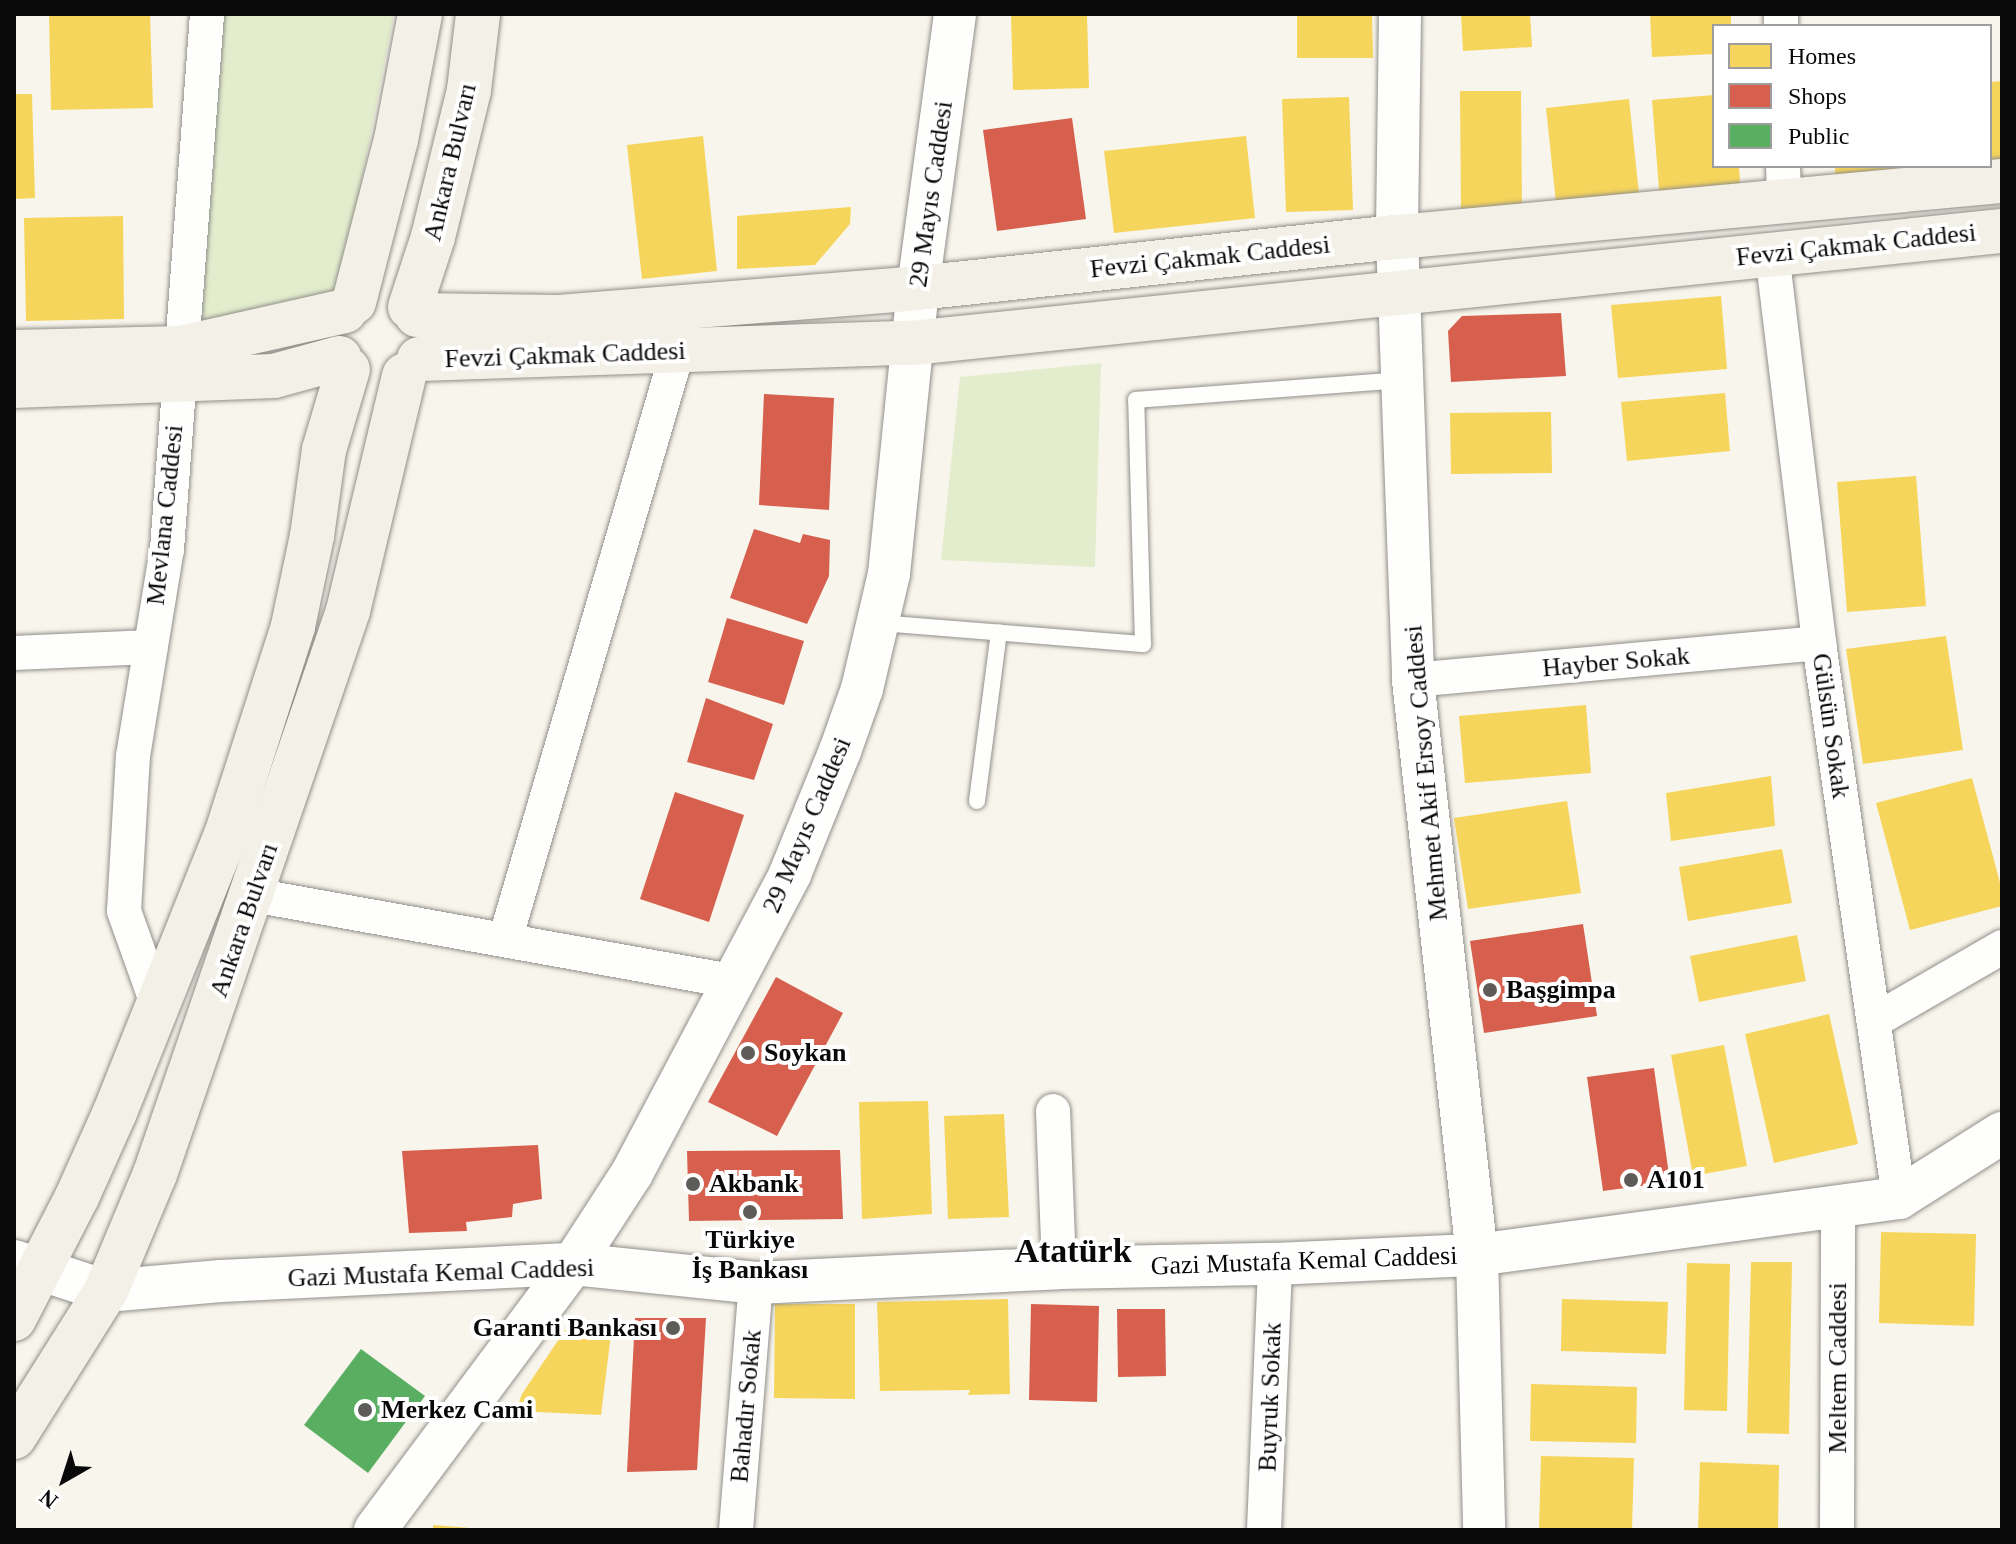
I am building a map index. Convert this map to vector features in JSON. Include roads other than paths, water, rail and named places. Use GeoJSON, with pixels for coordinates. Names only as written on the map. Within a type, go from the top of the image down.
{"type":"FeatureCollection","features":[{"type":"Feature","properties":{"kind":"main road"},"geometry":{"type":"LineString","coordinates":[[14,386],[179,364],[350,306],[378,295],[390,296],[413,311],[424,337],[411,367],[382,383],[369,381],[344,364],[335,334],[350,306],[396,140],[420,14]]}},
{"type":"Feature","properties":{"kind":"main road","name":"Ankara Bulvarı"},"geometry":{"type":"LineString","coordinates":[[413,311],[469,90],[478,14]]}},
{"type":"Feature","properties":{"kind":"main road","name":"Fevzi Çakmak Caddesi"},"geometry":{"type":"LineString","coordinates":[[413,311],[559,317],[918,288],[1397,237],[1784,183],[2002,181]]}},
{"type":"Feature","properties":{"kind":"main road","name":"Fevzi Çakmak Caddesi"},"geometry":{"type":"LineString","coordinates":[[411,367],[912,343],[2002,231]]}},
{"type":"Feature","properties":{"kind":"main road"},"geometry":{"type":"LineString","coordinates":[[14,352],[179,364],[274,376],[344,364]]}},
{"type":"Feature","properties":{"kind":"main road","name":"Ankara Bulvarı"},"geometry":{"type":"LineString","coordinates":[[14,1319],[27,1265],[77,1197],[159,1009],[228,829],[293,626],[314,524],[324,450],[344,364]]}},
{"type":"Feature","properties":{"kind":"main road","name":"Ankara Bulvarı"},"geometry":{"type":"LineString","coordinates":[[14,1437],[106,1291],[155,1174],[348,611],[411,367]]}},
{"type":"Feature","properties":{"kind":"street","name":"Mevlana Caddesi"},"geometry":{"type":"LineString","coordinates":[[159,1009],[124,911],[133,756],[167,549],[207,14]]}},
{"type":"Feature","properties":{"kind":"street","name":"29 Mayıs Caddesi"},"geometry":{"type":"LineString","coordinates":[[375,1530],[573,1264],[632,1173],[736,982],[790,874],[840,751],[880,623],[896,525],[918,288],[955,14]]}},
{"type":"Feature","properties":{"kind":"street","name":"Mehmet Akif Ersoy Caddesi"},"geometry":{"type":"LineString","coordinates":[[1400,14],[1397,237],[1413,680],[1477,1255],[1484,1530]]}},
{"type":"Feature","properties":{"kind":"street","name":"Gülsün Sokak"},"geometry":{"type":"LineString","coordinates":[[1772,253],[1819,643],[1899,1198]]}},
{"type":"Feature","properties":{"kind":"street"},"geometry":{"type":"LineString","coordinates":[[505,940],[677,353]]}},
{"type":"Feature","properties":{"kind":"street","name":"Hayber Sokak"},"geometry":{"type":"LineString","coordinates":[[1413,680],[1819,643]]}},
{"type":"Feature","properties":{"kind":"street"},"geometry":{"type":"LineString","coordinates":[[14,653],[151,647]]}},
{"type":"Feature","properties":{"kind":"street"},"geometry":{"type":"LineString","coordinates":[[253,895],[736,982]]}},
{"type":"Feature","properties":{"kind":"street"},"geometry":{"type":"LineString","coordinates":[[1874,1021],[2002,947]]}},
{"type":"Feature","properties":{"kind":"street"},"geometry":{"type":"LineString","coordinates":[[1053,1111],[1059,1268]]}},
{"type":"Feature","properties":{"kind":"street","name":"Gazi Mustafa Kemal Caddesi"},"geometry":{"type":"LineString","coordinates":[[106,1291],[221,1281],[573,1264],[756,1283],[1059,1268],[1275,1264],[1477,1255],[1899,1198],[2002,1133]]}},
{"type":"Feature","properties":{"kind":"street","name":"Meltem Caddesi"},"geometry":{"type":"LineString","coordinates":[[1837,1530],[1838,1206]]}},
{"type":"Feature","properties":{"kind":"street","name":"Buyruk Sokak"},"geometry":{"type":"LineString","coordinates":[[1264,1530],[1275,1264]]}},
{"type":"Feature","properties":{"kind":"street"},"geometry":{"type":"LineString","coordinates":[[27,1265],[106,1291]]}},
{"type":"Feature","properties":{"kind":"street","name":"Bahadır Sokak"},"geometry":{"type":"LineString","coordinates":[[736,1530],[756,1283]]}},
{"type":"Feature","properties":{"kind":"lane"},"geometry":{"type":"LineString","coordinates":[[880,623],[1143,644],[1136,400],[1403,380]]}},
{"type":"Feature","properties":{"kind":"lane"},"geometry":{"type":"LineString","coordinates":[[977,801],[999,632]]}},
{"type":"Feature","properties":{"kind":"place","name":"Başgimpa"},"geometry":{"type":"Point","coordinates":[1490,990]}},
{"type":"Feature","properties":{"kind":"place","name":"Soykan"},"geometry":{"type":"Point","coordinates":[748,1053]}},
{"type":"Feature","properties":{"kind":"place","name":"A101"},"geometry":{"type":"Point","coordinates":[1631,1180]}},
{"type":"Feature","properties":{"kind":"place","name":"Akbank"},"geometry":{"type":"Point","coordinates":[693,1184]}},
{"type":"Feature","properties":{"kind":"place","name":"Türkiye İş Bankası"},"geometry":{"type":"Point","coordinates":[750,1212]}},
{"type":"Feature","properties":{"kind":"place","name":"Garanti Bankası"},"geometry":{"type":"Point","coordinates":[673,1328]}},
{"type":"Feature","properties":{"kind":"place","name":"Merkez Cami"},"geometry":{"type":"Point","coordinates":[365,1410]}},
{"type":"Feature","properties":{"kind":"district","name":"Atatürk"},"geometry":{"type":"Point","coordinates":[1073,1251]}}]}
